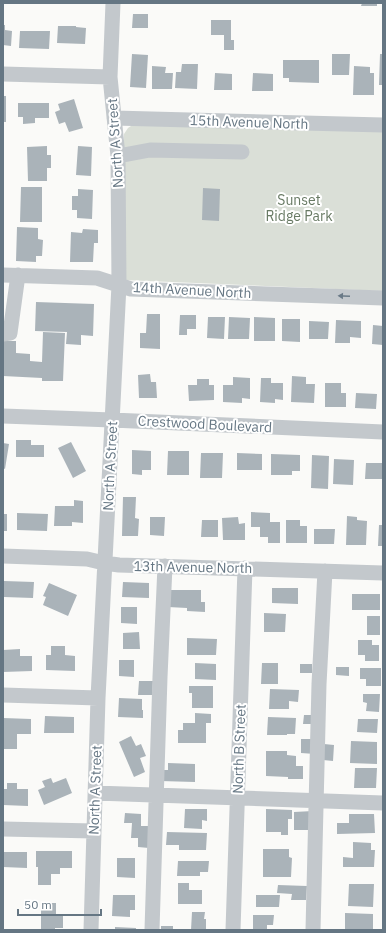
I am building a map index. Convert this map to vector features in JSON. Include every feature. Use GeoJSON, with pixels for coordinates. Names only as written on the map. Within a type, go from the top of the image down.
{"type":"FeatureCollection","features":[{"type":"Feature","properties":{"kind":"street","name":"North A Street"},"geometry":{"type":"LineString","coordinates":[[91,930],[98,698],[119,285],[118,156],[110,77],[113,3]]}},
{"type":"Feature","properties":{"kind":"street"},"geometry":{"type":"LineString","coordinates":[[3,74],[110,77]]}},
{"type":"Feature","properties":{"kind":"street","name":"15th Avenue North"},"geometry":{"type":"LineString","coordinates":[[114,118],[383,125]]}},
{"type":"Feature","properties":{"kind":"street"},"geometry":{"type":"LineString","coordinates":[[118,156],[150,150],[242,152]]}},
{"type":"Feature","properties":{"kind":"street","name":"14th Avenue North"},"geometry":{"type":"LineString","coordinates":[[3,275],[97,278],[131,289],[383,298]]}},
{"type":"Feature","properties":{"kind":"street"},"geometry":{"type":"LineString","coordinates":[[3,334],[10,333],[9,307],[18,275]]}},
{"type":"Feature","properties":{"kind":"street","name":"Crestwood Boulevard"},"geometry":{"type":"LineString","coordinates":[[3,416],[383,432]]}},
{"type":"Feature","properties":{"kind":"street","name":"13th Avenue North"},"geometry":{"type":"LineString","coordinates":[[3,556],[87,559],[119,565],[383,573]]}},
{"type":"Feature","properties":{"kind":"street"},"geometry":{"type":"LineString","coordinates":[[152,930],[165,566]]}},
{"type":"Feature","properties":{"kind":"street","name":"North B Street"},"geometry":{"type":"LineString","coordinates":[[233,930],[245,568]]}},
{"type":"Feature","properties":{"kind":"street"},"geometry":{"type":"LineString","coordinates":[[313,930],[319,684],[325,571]]}},
{"type":"Feature","properties":{"kind":"street"},"geometry":{"type":"LineString","coordinates":[[3,695],[98,698]]}},
{"type":"Feature","properties":{"kind":"street"},"geometry":{"type":"LineString","coordinates":[[95,794],[383,802]]}},
{"type":"Feature","properties":{"kind":"street"},"geometry":{"type":"LineString","coordinates":[[3,829],[94,831]]}},
{"type":"Feature","properties":{"kind":"green space","name":"Sunset Ridge Park"},"geometry":{"type":"Polygon","coordinates":[[[134,124],[383,131],[383,291],[124,280],[124,134],[128,128],[134,124]]]}},
{"type":"Feature","properties":{"kind":"building"},"geometry":{"type":"Polygon","coordinates":[[[362,3],[377,3],[377,6],[361,6],[362,3]]]}},
{"type":"Feature","properties":{"kind":"building"},"geometry":{"type":"Polygon","coordinates":[[[133,14],[148,14],[148,28],[132,28],[133,14]]]}},
{"type":"Feature","properties":{"kind":"building"},"geometry":{"type":"Polygon","coordinates":[[[211,20],[231,20],[231,40],[234,40],[234,50],[224,50],[224,35],[211,35],[211,20]]]}},
{"type":"Feature","properties":{"kind":"building"},"geometry":{"type":"Polygon","coordinates":[[[3,25],[5,25],[5,30],[12,31],[11,46],[3,45],[3,25]]]}},
{"type":"Feature","properties":{"kind":"building"},"geometry":{"type":"Polygon","coordinates":[[[58,26],[76,26],[86,28],[85,44],[57,43],[58,26]]]}},
{"type":"Feature","properties":{"kind":"building"},"geometry":{"type":"Polygon","coordinates":[[[20,31],[50,31],[49,49],[19,48],[20,31]]]}},
{"type":"Feature","properties":{"kind":"building"},"geometry":{"type":"Polygon","coordinates":[[[132,54],[148,55],[146,88],[130,87],[132,54]]]}},
{"type":"Feature","properties":{"kind":"building"},"geometry":{"type":"Polygon","coordinates":[[[332,54],[350,54],[349,75],[332,75],[332,54]]]}},
{"type":"Feature","properties":{"kind":"building"},"geometry":{"type":"Polygon","coordinates":[[[380,54],[383,54],[383,85],[379,85],[380,54]]]}},
{"type":"Feature","properties":{"kind":"building"},"geometry":{"type":"Polygon","coordinates":[[[283,60],[319,60],[319,83],[289,82],[289,78],[283,78],[283,60]]]}},
{"type":"Feature","properties":{"kind":"building"},"geometry":{"type":"Polygon","coordinates":[[[182,64],[198,64],[197,89],[175,88],[176,72],[181,72],[182,64]]]}},
{"type":"Feature","properties":{"kind":"building"},"geometry":{"type":"Polygon","coordinates":[[[152,66],[166,67],[165,73],[173,73],[172,89],[152,89],[152,66]]]}},
{"type":"Feature","properties":{"kind":"building"},"geometry":{"type":"Polygon","coordinates":[[[354,66],[370,67],[370,73],[374,73],[374,95],[353,95],[354,66]]]}},
{"type":"Feature","properties":{"kind":"building"},"geometry":{"type":"Polygon","coordinates":[[[215,73],[232,74],[232,90],[214,90],[215,73]]]}},
{"type":"Feature","properties":{"kind":"building"},"geometry":{"type":"Polygon","coordinates":[[[253,73],[273,74],[273,91],[252,91],[253,73]]]}},
{"type":"Feature","properties":{"kind":"building"},"geometry":{"type":"Polygon","coordinates":[[[3,96],[6,96],[6,122],[3,122],[3,96]]]}},
{"type":"Feature","properties":{"kind":"building"},"geometry":{"type":"Polygon","coordinates":[[[74,99],[83,128],[69,132],[65,122],[59,124],[55,112],[60,110],[58,104],[74,99]]]}},
{"type":"Feature","properties":{"kind":"building"},"geometry":{"type":"Polygon","coordinates":[[[18,103],[49,103],[49,118],[35,118],[35,123],[23,124],[23,117],[18,117],[18,103]]]}},
{"type":"Feature","properties":{"kind":"building"},"geometry":{"type":"Polygon","coordinates":[[[47,146],[47,155],[51,155],[51,168],[47,168],[47,181],[28,181],[27,147],[47,146]]]}},
{"type":"Feature","properties":{"kind":"building"},"geometry":{"type":"Polygon","coordinates":[[[78,146],[92,147],[91,176],[76,175],[78,146]]]}},
{"type":"Feature","properties":{"kind":"building"},"geometry":{"type":"Polygon","coordinates":[[[21,187],[42,187],[42,222],[20,222],[21,187]]]}},
{"type":"Feature","properties":{"kind":"building"},"geometry":{"type":"Polygon","coordinates":[[[203,188],[220,189],[219,221],[202,220],[203,188]]]}},
{"type":"Feature","properties":{"kind":"building"},"geometry":{"type":"Polygon","coordinates":[[[78,189],[93,190],[92,219],[77,218],[77,210],[72,210],[72,196],[78,196],[78,189]]]}},
{"type":"Feature","properties":{"kind":"building"},"geometry":{"type":"Polygon","coordinates":[[[17,227],[38,228],[38,239],[43,240],[42,256],[36,256],[36,262],[16,261],[17,227]]]}},
{"type":"Feature","properties":{"kind":"building"},"geometry":{"type":"Polygon","coordinates":[[[83,229],[98,230],[98,243],[94,243],[93,262],[70,262],[71,232],[82,233],[83,229]]]}},
{"type":"Feature","properties":{"kind":"building"},"geometry":{"type":"Polygon","coordinates":[[[36,302],[94,304],[93,336],[81,335],[81,345],[66,344],[67,332],[35,331],[36,302]]]}},
{"type":"Feature","properties":{"kind":"building"},"geometry":{"type":"Polygon","coordinates":[[[147,314],[160,314],[160,349],[140,348],[140,333],[146,333],[147,314]]]}},
{"type":"Feature","properties":{"kind":"building"},"geometry":{"type":"Polygon","coordinates":[[[180,315],[196,315],[196,329],[187,329],[187,335],[179,335],[180,315]]]}},
{"type":"Feature","properties":{"kind":"building"},"geometry":{"type":"Polygon","coordinates":[[[208,317],[225,317],[224,339],[207,338],[208,317]]]}},
{"type":"Feature","properties":{"kind":"building"},"geometry":{"type":"Polygon","coordinates":[[[229,317],[250,318],[249,339],[228,339],[229,317]]]}},
{"type":"Feature","properties":{"kind":"building"},"geometry":{"type":"Polygon","coordinates":[[[254,317],[275,318],[275,341],[254,341],[254,317]]]}},
{"type":"Feature","properties":{"kind":"building"},"geometry":{"type":"Polygon","coordinates":[[[282,319],[300,319],[300,342],[282,341],[282,319]]]}},
{"type":"Feature","properties":{"kind":"building"},"geometry":{"type":"Polygon","coordinates":[[[336,320],[361,321],[361,338],[350,337],[350,343],[335,343],[336,320]]]}},
{"type":"Feature","properties":{"kind":"building"},"geometry":{"type":"Polygon","coordinates":[[[309,321],[329,322],[328,339],[309,339],[309,321]]]}},
{"type":"Feature","properties":{"kind":"building"},"geometry":{"type":"Polygon","coordinates":[[[373,325],[383,326],[383,345],[372,344],[373,325]]]}},
{"type":"Feature","properties":{"kind":"building"},"geometry":{"type":"Polygon","coordinates":[[[43,332],[65,333],[63,381],[42,381],[42,378],[3,376],[3,341],[16,341],[16,353],[30,354],[30,361],[42,362],[43,332]]]}},
{"type":"Feature","properties":{"kind":"building"},"geometry":{"type":"Polygon","coordinates":[[[150,374],[151,382],[156,382],[157,398],[139,398],[138,375],[150,374]]]}},
{"type":"Feature","properties":{"kind":"building"},"geometry":{"type":"Polygon","coordinates":[[[292,376],[306,377],[306,384],[315,384],[314,403],[291,402],[292,376]]]}},
{"type":"Feature","properties":{"kind":"building"},"geometry":{"type":"Polygon","coordinates":[[[233,377],[250,378],[250,399],[242,398],[242,403],[223,402],[223,385],[233,385],[233,377]]]}},
{"type":"Feature","properties":{"kind":"building"},"geometry":{"type":"Polygon","coordinates":[[[261,378],[271,378],[271,383],[283,383],[283,400],[275,399],[275,403],[260,402],[261,378]]]}},
{"type":"Feature","properties":{"kind":"building"},"geometry":{"type":"Polygon","coordinates":[[[197,379],[209,379],[209,385],[214,385],[214,400],[189,401],[188,385],[197,385],[197,379]]]}},
{"type":"Feature","properties":{"kind":"building"},"geometry":{"type":"Polygon","coordinates":[[[325,383],[341,383],[341,393],[346,393],[346,407],[325,407],[325,383]]]}},
{"type":"Feature","properties":{"kind":"building"},"geometry":{"type":"Polygon","coordinates":[[[356,393],[377,394],[376,409],[355,408],[356,393]]]}},
{"type":"Feature","properties":{"kind":"building"},"geometry":{"type":"Polygon","coordinates":[[[16,440],[31,440],[31,445],[44,445],[44,457],[16,457],[16,440]]]}},
{"type":"Feature","properties":{"kind":"building"},"geometry":{"type":"Polygon","coordinates":[[[71,442],[86,471],[73,478],[58,448],[71,442]]]}},
{"type":"Feature","properties":{"kind":"building"},"geometry":{"type":"Polygon","coordinates":[[[3,443],[9,444],[5,469],[3,468],[3,443]]]}},
{"type":"Feature","properties":{"kind":"building"},"geometry":{"type":"Polygon","coordinates":[[[132,450],[151,451],[151,470],[142,470],[142,475],[132,474],[132,450]]]}},
{"type":"Feature","properties":{"kind":"building"},"geometry":{"type":"Polygon","coordinates":[[[168,451],[189,451],[189,475],[167,475],[168,451]]]}},
{"type":"Feature","properties":{"kind":"building"},"geometry":{"type":"Polygon","coordinates":[[[201,453],[223,453],[222,478],[200,478],[201,453]]]}},
{"type":"Feature","properties":{"kind":"building"},"geometry":{"type":"Polygon","coordinates":[[[237,453],[262,454],[262,470],[237,470],[237,453]]]}},
{"type":"Feature","properties":{"kind":"building"},"geometry":{"type":"Polygon","coordinates":[[[271,454],[300,455],[300,471],[292,471],[292,475],[271,475],[271,454]]]}},
{"type":"Feature","properties":{"kind":"building"},"geometry":{"type":"Polygon","coordinates":[[[312,455],[329,456],[328,489],[311,488],[312,455]]]}},
{"type":"Feature","properties":{"kind":"building"},"geometry":{"type":"Polygon","coordinates":[[[334,459],[354,460],[353,485],[333,484],[334,459]]]}},
{"type":"Feature","properties":{"kind":"building"},"geometry":{"type":"Polygon","coordinates":[[[366,463],[383,463],[383,479],[365,479],[366,463]]]}},
{"type":"Feature","properties":{"kind":"building"},"geometry":{"type":"Polygon","coordinates":[[[123,497],[136,497],[135,518],[139,519],[138,536],[122,536],[123,497]]]}},
{"type":"Feature","properties":{"kind":"building"},"geometry":{"type":"Polygon","coordinates":[[[74,500],[83,501],[83,523],[72,522],[72,526],[54,526],[55,506],[74,506],[74,500]]]}},
{"type":"Feature","properties":{"kind":"building"},"geometry":{"type":"Polygon","coordinates":[[[251,512],[270,513],[270,522],[280,522],[280,543],[268,543],[268,537],[260,537],[260,527],[251,527],[251,512]]]}},
{"type":"Feature","properties":{"kind":"building"},"geometry":{"type":"Polygon","coordinates":[[[17,513],[48,514],[47,531],[17,530],[17,513]]]}},
{"type":"Feature","properties":{"kind":"building"},"geometry":{"type":"Polygon","coordinates":[[[3,514],[7,514],[7,531],[3,531],[3,514]]]}},
{"type":"Feature","properties":{"kind":"building"},"geometry":{"type":"Polygon","coordinates":[[[347,516],[357,517],[357,520],[367,521],[366,545],[346,545],[347,516]]]}},
{"type":"Feature","properties":{"kind":"building"},"geometry":{"type":"Polygon","coordinates":[[[150,517],[165,517],[164,536],[150,535],[150,517]]]}},
{"type":"Feature","properties":{"kind":"building"},"geometry":{"type":"Polygon","coordinates":[[[238,517],[239,524],[245,523],[245,540],[223,540],[222,518],[238,517]]]}},
{"type":"Feature","properties":{"kind":"building"},"geometry":{"type":"Polygon","coordinates":[[[202,520],[218,520],[218,537],[201,537],[202,520]]]}},
{"type":"Feature","properties":{"kind":"building"},"geometry":{"type":"Polygon","coordinates":[[[286,520],[300,520],[300,526],[307,526],[307,543],[286,543],[286,520]]]}},
{"type":"Feature","properties":{"kind":"building"},"geometry":{"type":"Polygon","coordinates":[[[379,525],[383,525],[383,546],[378,546],[379,525]]]}},
{"type":"Feature","properties":{"kind":"building"},"geometry":{"type":"Polygon","coordinates":[[[314,529],[335,529],[334,544],[314,544],[314,529]]]}},
{"type":"Feature","properties":{"kind":"building"},"geometry":{"type":"Polygon","coordinates":[[[4,581],[34,582],[33,598],[4,597],[4,581]]]}},
{"type":"Feature","properties":{"kind":"building"},"geometry":{"type":"Polygon","coordinates":[[[123,582],[149,583],[149,598],[122,597],[123,582]]]}},
{"type":"Feature","properties":{"kind":"building"},"geometry":{"type":"Polygon","coordinates":[[[49,583],[77,595],[68,616],[43,605],[46,597],[43,596],[49,583]]]}},
{"type":"Feature","properties":{"kind":"building"},"geometry":{"type":"Polygon","coordinates":[[[272,588],[298,588],[298,604],[272,603],[272,588]]]}},
{"type":"Feature","properties":{"kind":"building"},"geometry":{"type":"Polygon","coordinates":[[[168,590],[201,590],[201,602],[205,602],[205,612],[187,611],[187,608],[168,607],[168,590]]]}},
{"type":"Feature","properties":{"kind":"building"},"geometry":{"type":"Polygon","coordinates":[[[352,594],[380,594],[380,610],[352,610],[352,594]]]}},
{"type":"Feature","properties":{"kind":"building"},"geometry":{"type":"Polygon","coordinates":[[[121,607],[137,607],[137,624],[121,623],[121,607]]]}},
{"type":"Feature","properties":{"kind":"building"},"geometry":{"type":"Polygon","coordinates":[[[264,613],[286,614],[285,632],[264,632],[264,613]]]}},
{"type":"Feature","properties":{"kind":"building"},"geometry":{"type":"Polygon","coordinates":[[[367,616],[380,616],[380,635],[367,635],[367,616]]]}},
{"type":"Feature","properties":{"kind":"building"},"geometry":{"type":"Polygon","coordinates":[[[139,632],[140,649],[123,649],[123,633],[139,632]]]}},
{"type":"Feature","properties":{"kind":"building"},"geometry":{"type":"Polygon","coordinates":[[[187,638],[217,639],[216,655],[187,655],[187,638]]]}},
{"type":"Feature","properties":{"kind":"building"},"geometry":{"type":"Polygon","coordinates":[[[358,640],[372,640],[372,645],[379,645],[379,661],[365,661],[365,655],[358,655],[358,640]]]}},
{"type":"Feature","properties":{"kind":"building"},"geometry":{"type":"Polygon","coordinates":[[[51,646],[65,646],[65,655],[75,656],[75,671],[46,670],[46,655],[51,655],[51,646]]]}},
{"type":"Feature","properties":{"kind":"building"},"geometry":{"type":"Polygon","coordinates":[[[20,649],[20,656],[32,656],[32,671],[3,672],[3,650],[20,649]]]}},
{"type":"Feature","properties":{"kind":"building"},"geometry":{"type":"Polygon","coordinates":[[[119,660],[134,660],[134,677],[119,676],[119,660]]]}},
{"type":"Feature","properties":{"kind":"building"},"geometry":{"type":"Polygon","coordinates":[[[195,663],[216,664],[216,680],[195,679],[195,663]]]}},
{"type":"Feature","properties":{"kind":"building"},"geometry":{"type":"Polygon","coordinates":[[[262,663],[278,663],[278,684],[261,684],[262,663]]]}},
{"type":"Feature","properties":{"kind":"building"},"geometry":{"type":"Polygon","coordinates":[[[300,664],[312,664],[312,673],[300,673],[300,664]]]}},
{"type":"Feature","properties":{"kind":"building"},"geometry":{"type":"Polygon","coordinates":[[[336,667],[349,667],[349,676],[336,675],[336,667]]]}},
{"type":"Feature","properties":{"kind":"building"},"geometry":{"type":"Polygon","coordinates":[[[360,668],[381,668],[381,686],[366,686],[366,679],[360,679],[360,668]]]}},
{"type":"Feature","properties":{"kind":"building"},"geometry":{"type":"Polygon","coordinates":[[[139,681],[153,681],[152,695],[138,695],[139,681]]]}},
{"type":"Feature","properties":{"kind":"building"},"geometry":{"type":"Polygon","coordinates":[[[189,686],[213,686],[213,708],[192,708],[192,693],[189,693],[189,686]]]}},
{"type":"Feature","properties":{"kind":"building"},"geometry":{"type":"Polygon","coordinates":[[[270,689],[299,690],[298,702],[289,701],[289,709],[269,709],[270,689]]]}},
{"type":"Feature","properties":{"kind":"building"},"geometry":{"type":"Polygon","coordinates":[[[363,694],[380,694],[379,712],[366,711],[367,703],[363,702],[363,694]]]}},
{"type":"Feature","properties":{"kind":"building"},"geometry":{"type":"Polygon","coordinates":[[[119,698],[142,699],[143,718],[118,717],[119,698]]]}},
{"type":"Feature","properties":{"kind":"building"},"geometry":{"type":"Polygon","coordinates":[[[195,713],[211,714],[211,723],[206,723],[206,743],[178,743],[178,730],[183,730],[183,723],[195,723],[195,713]]]}},
{"type":"Feature","properties":{"kind":"building"},"geometry":{"type":"Polygon","coordinates":[[[304,715],[315,715],[315,724],[303,724],[304,715]]]}},
{"type":"Feature","properties":{"kind":"building"},"geometry":{"type":"Polygon","coordinates":[[[45,716],[74,717],[74,733],[44,733],[45,716]]]}},
{"type":"Feature","properties":{"kind":"building"},"geometry":{"type":"Polygon","coordinates":[[[268,717],[296,718],[295,734],[267,735],[268,717]]]}},
{"type":"Feature","properties":{"kind":"building"},"geometry":{"type":"Polygon","coordinates":[[[3,718],[31,719],[31,734],[17,734],[17,749],[3,749],[3,718]]]}},
{"type":"Feature","properties":{"kind":"building"},"geometry":{"type":"Polygon","coordinates":[[[358,719],[378,719],[377,733],[357,732],[358,719]]]}},
{"type":"Feature","properties":{"kind":"building"},"geometry":{"type":"Polygon","coordinates":[[[131,736],[136,746],[141,744],[146,756],[140,758],[145,772],[134,777],[119,742],[131,736]]]}},
{"type":"Feature","properties":{"kind":"building"},"geometry":{"type":"Polygon","coordinates":[[[301,739],[316,739],[315,754],[301,753],[301,739]]]}},
{"type":"Feature","properties":{"kind":"building"},"geometry":{"type":"Polygon","coordinates":[[[351,741],[377,742],[377,764],[350,763],[351,741]]]}},
{"type":"Feature","properties":{"kind":"building"},"geometry":{"type":"Polygon","coordinates":[[[324,744],[334,745],[333,761],[323,760],[324,744]]]}},
{"type":"Feature","properties":{"kind":"building"},"geometry":{"type":"Polygon","coordinates":[[[266,751],[287,751],[287,755],[296,756],[296,766],[303,766],[303,779],[288,779],[288,777],[266,776],[266,751]]]}},
{"type":"Feature","properties":{"kind":"building"},"geometry":{"type":"Polygon","coordinates":[[[168,763],[195,764],[195,782],[160,781],[161,770],[168,770],[168,763]]]}},
{"type":"Feature","properties":{"kind":"building"},"geometry":{"type":"Polygon","coordinates":[[[355,768],[377,768],[376,788],[354,788],[355,768]]]}},
{"type":"Feature","properties":{"kind":"building"},"geometry":{"type":"Polygon","coordinates":[[[51,778],[53,783],[66,778],[72,793],[44,805],[38,790],[45,787],[42,781],[51,778]]]}},
{"type":"Feature","properties":{"kind":"building"},"geometry":{"type":"Polygon","coordinates":[[[7,783],[17,783],[17,789],[28,789],[28,806],[3,805],[3,789],[7,789],[7,783]]]}},
{"type":"Feature","properties":{"kind":"building"},"geometry":{"type":"Polygon","coordinates":[[[185,809],[207,809],[207,821],[202,820],[202,829],[184,828],[185,809]]]}},
{"type":"Feature","properties":{"kind":"building"},"geometry":{"type":"Polygon","coordinates":[[[266,809],[292,810],[292,819],[288,819],[288,835],[281,835],[281,832],[266,832],[266,809]]]}},
{"type":"Feature","properties":{"kind":"building"},"geometry":{"type":"Polygon","coordinates":[[[313,811],[313,830],[294,830],[294,812],[313,811]]]}},
{"type":"Feature","properties":{"kind":"building"},"geometry":{"type":"Polygon","coordinates":[[[125,813],[141,814],[141,826],[149,826],[149,848],[138,847],[138,838],[131,838],[132,823],[124,823],[125,813]]]}},
{"type":"Feature","properties":{"kind":"building"},"geometry":{"type":"Polygon","coordinates":[[[349,814],[374,814],[375,833],[337,834],[337,823],[349,823],[349,814]]]}},
{"type":"Feature","properties":{"kind":"building"},"geometry":{"type":"Polygon","coordinates":[[[167,832],[207,833],[206,850],[179,850],[179,845],[166,845],[167,832]]]}},
{"type":"Feature","properties":{"kind":"building"},"geometry":{"type":"Polygon","coordinates":[[[353,842],[371,843],[371,850],[375,850],[374,867],[343,867],[343,857],[353,858],[353,842]]]}},
{"type":"Feature","properties":{"kind":"building"},"geometry":{"type":"Polygon","coordinates":[[[263,849],[289,849],[289,857],[292,858],[291,877],[263,877],[263,849]]]}},
{"type":"Feature","properties":{"kind":"building"},"geometry":{"type":"Polygon","coordinates":[[[36,851],[72,851],[72,868],[60,868],[60,874],[51,874],[51,885],[38,885],[36,851]]]}},
{"type":"Feature","properties":{"kind":"building"},"geometry":{"type":"Polygon","coordinates":[[[3,852],[27,852],[27,868],[3,867],[3,852]]]}},
{"type":"Feature","properties":{"kind":"building"},"geometry":{"type":"Polygon","coordinates":[[[117,858],[135,858],[135,878],[117,877],[117,858]]]}},
{"type":"Feature","properties":{"kind":"building"},"geometry":{"type":"Polygon","coordinates":[[[178,861],[209,861],[208,872],[200,872],[200,876],[177,876],[178,861]]]}},
{"type":"Feature","properties":{"kind":"building"},"geometry":{"type":"Polygon","coordinates":[[[178,883],[189,883],[189,890],[202,890],[202,904],[178,904],[178,883]]]}},
{"type":"Feature","properties":{"kind":"building"},"geometry":{"type":"Polygon","coordinates":[[[349,884],[374,884],[373,907],[348,906],[349,884]]]}},
{"type":"Feature","properties":{"kind":"building"},"geometry":{"type":"Polygon","coordinates":[[[278,885],[307,886],[306,900],[291,900],[292,894],[277,893],[278,885]]]}},
{"type":"Feature","properties":{"kind":"building"},"geometry":{"type":"Polygon","coordinates":[[[113,895],[135,895],[135,910],[130,910],[130,917],[112,916],[113,895]]]}},
{"type":"Feature","properties":{"kind":"building"},"geometry":{"type":"Polygon","coordinates":[[[256,895],[280,895],[279,907],[256,907],[256,895]]]}},
{"type":"Feature","properties":{"kind":"building"},"geometry":{"type":"Polygon","coordinates":[[[41,903],[56,903],[56,914],[63,915],[63,928],[55,928],[55,930],[41,930],[41,903]]]}},
{"type":"Feature","properties":{"kind":"building"},"geometry":{"type":"Polygon","coordinates":[[[192,912],[205,912],[204,919],[206,919],[206,930],[191,930],[192,912]]]}},
{"type":"Feature","properties":{"kind":"building"},"geometry":{"type":"Polygon","coordinates":[[[345,913],[373,914],[373,930],[345,930],[345,913]]]}},
{"type":"Feature","properties":{"kind":"building"},"geometry":{"type":"Polygon","coordinates":[[[253,915],[274,915],[273,925],[267,925],[267,930],[253,930],[253,915]]]}},
{"type":"Feature","properties":{"kind":"building"},"geometry":{"type":"Polygon","coordinates":[[[161,926],[173,926],[173,930],[161,930],[161,926]]]}},
{"type":"Feature","properties":{"kind":"building"},"geometry":{"type":"Polygon","coordinates":[[[115,927],[136,928],[136,930],[115,930],[115,927]]]}}]}
